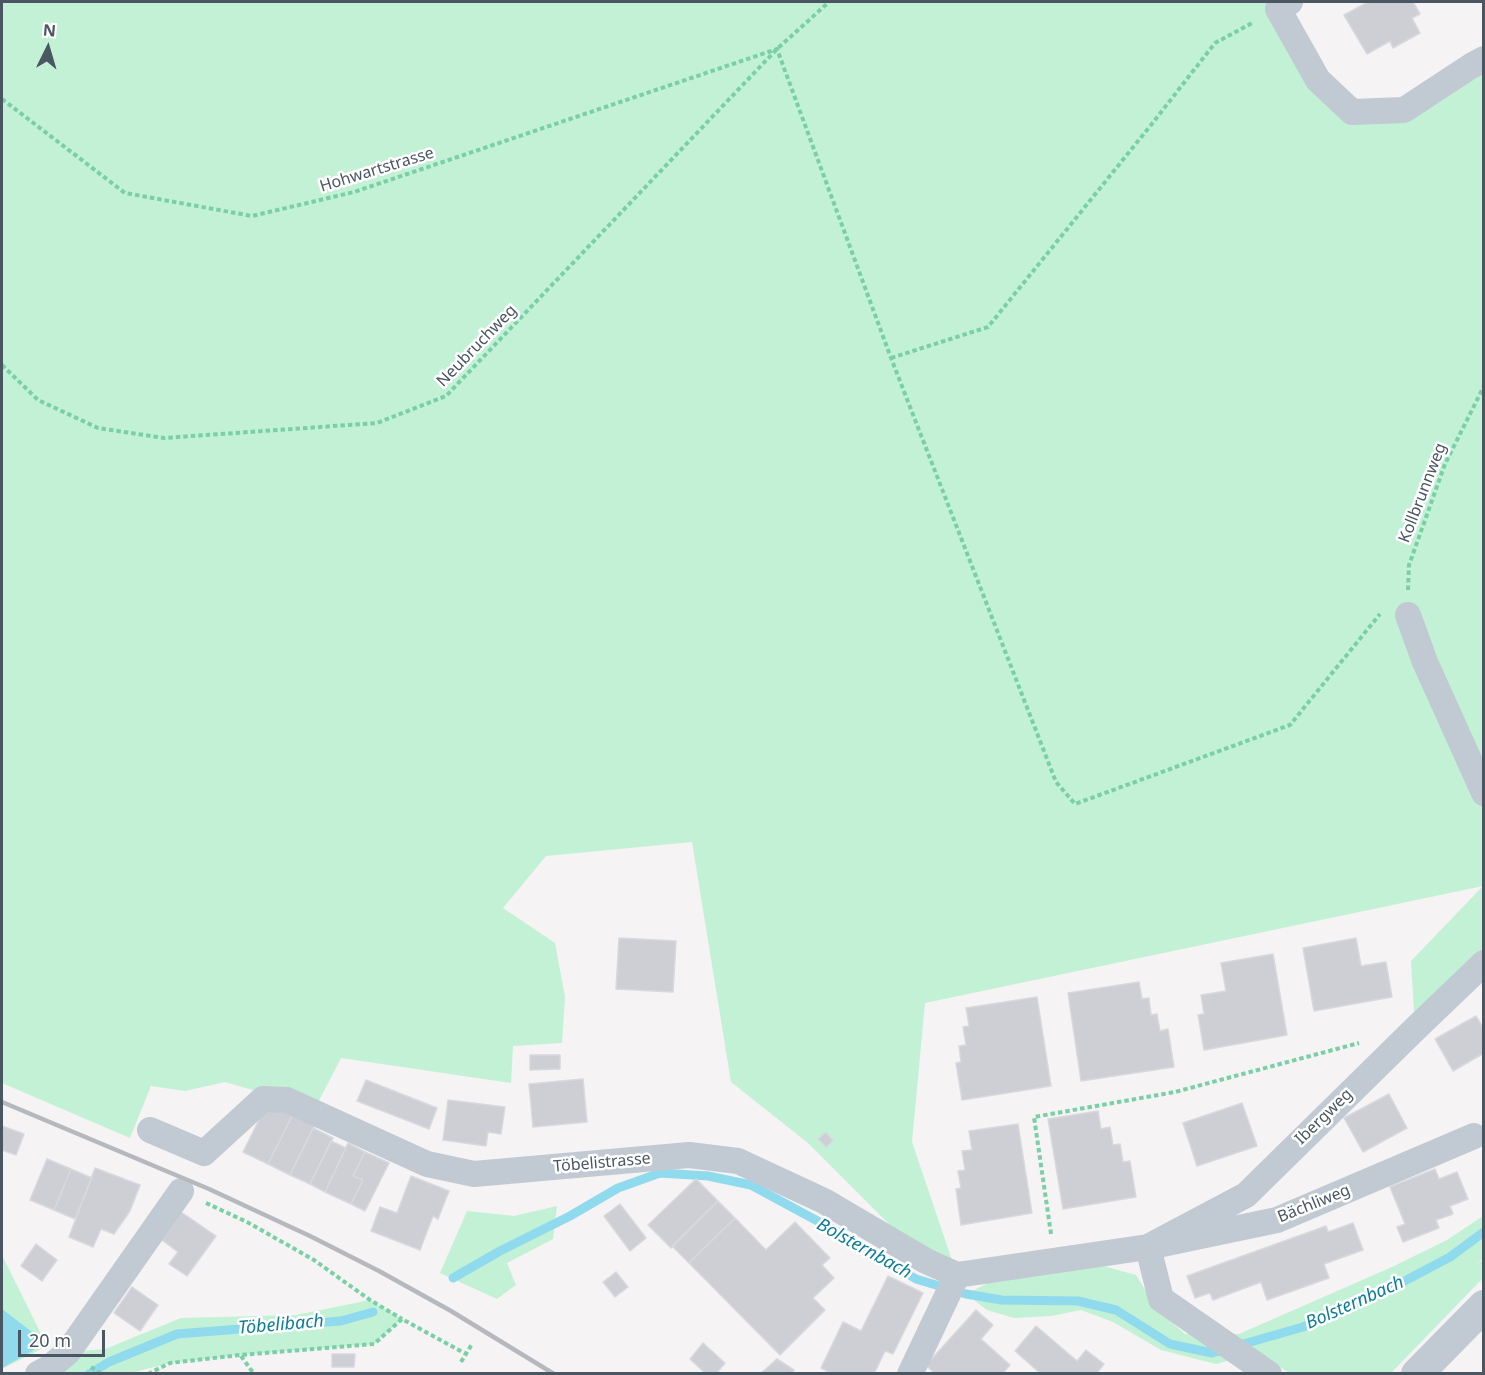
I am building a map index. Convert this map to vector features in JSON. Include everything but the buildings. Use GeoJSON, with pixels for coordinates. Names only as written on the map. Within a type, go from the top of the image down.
{"type":"FeatureCollection","features":[{"type":"Feature","properties":{"kind":"street"},"geometry":{"type":"LineString","coordinates":[[1284,5],[1318,81],[1352,112],[1404,110],[1484,59]]}},
{"type":"Feature","properties":{"kind":"street"},"geometry":{"type":"LineString","coordinates":[[1397,612],[1425,662],[1484,792]]}},
{"type":"Feature","properties":{"kind":"street","name":"Ibergweg"},"geometry":{"type":"LineString","coordinates":[[956,1278],[1148,1247],[1246,1195],[1484,963]]}},
{"type":"Feature","properties":{"kind":"street","name":"Töbelistrasse"},"geometry":{"type":"LineString","coordinates":[[150,1130],[204,1153],[263,1099],[287,1100],[427,1164],[474,1174],[689,1155],[738,1161],[824,1200],[956,1278]]}},
{"type":"Feature","properties":{"kind":"street","name":"Bächliweg"},"geometry":{"type":"LineString","coordinates":[[1148,1247],[1277,1220],[1474,1136]]}},
{"type":"Feature","properties":{"kind":"street"},"geometry":{"type":"LineString","coordinates":[[39,1374],[68,1353],[181,1191]]}},
{"type":"Feature","properties":{"kind":"street"},"geometry":{"type":"LineString","coordinates":[[1148,1247],[1161,1299],[1269,1374]]}},
{"type":"Feature","properties":{"kind":"street"},"geometry":{"type":"LineString","coordinates":[[910,1374],[956,1278]]}},
{"type":"Feature","properties":{"kind":"street"},"geometry":{"type":"LineString","coordinates":[[1417,1374],[1484,1306]]}},
{"type":"Feature","properties":{"kind":"path","name":"Neubruchweg"},"geometry":{"type":"LineString","coordinates":[[2,365],[38,400],[98,429],[164,438],[377,423],[446,396],[777,49],[829,2]]}},
{"type":"Feature","properties":{"kind":"path"},"geometry":{"type":"LineString","coordinates":[[891,358],[987,327],[1215,43],[1284,5]]}},
{"type":"Feature","properties":{"kind":"path","name":"Hohwartstrasse"},"geometry":{"type":"LineString","coordinates":[[2,99],[125,193],[252,216],[354,192],[777,49]]}},
{"type":"Feature","properties":{"kind":"path"},"geometry":{"type":"LineString","coordinates":[[777,49],[891,358],[1056,783],[1075,804],[1290,725],[1397,612]]}},
{"type":"Feature","properties":{"kind":"path","name":"Kollbrunnweg"},"geometry":{"type":"LineString","coordinates":[[1397,612],[1409,565],[1445,464],[1484,386]]}},
{"type":"Feature","properties":{"kind":"path"},"geometry":{"type":"LineString","coordinates":[[1055,1261],[1034,1117],[1175,1092],[1369,1041]]}},
{"type":"Feature","properties":{"kind":"path"},"geometry":{"type":"LineString","coordinates":[[181,1191],[248,1222],[314,1260],[370,1300],[466,1354]]}},
{"type":"Feature","properties":{"kind":"path"},"geometry":{"type":"LineString","coordinates":[[148,1374],[170,1363],[374,1344],[402,1319]]}},
{"type":"Feature","properties":{"kind":"path"},"geometry":{"type":"LineString","coordinates":[[461,1362],[472,1344]]}},
{"type":"Feature","properties":{"kind":"path"},"geometry":{"type":"LineString","coordinates":[[240,1355],[254,1374]]}},
{"type":"Feature","properties":{"kind":"green space"},"geometry":{"type":"Polygon","coordinates":[[[2,2],[1274,2],[1352,112],[1404,110],[1483,59],[1483,886],[925,1003],[912,1142],[957,1275],[926,1261],[808,1143],[731,1082],[692,842],[546,856],[503,908],[555,943],[565,997],[562,1043],[513,1046],[511,1083],[341,1058],[313,1112],[287,1100],[225,1082],[185,1091],[151,1086],[130,1138],[2,1083],[2,2]]]}},
{"type":"Feature","properties":{"kind":"green space"},"geometry":{"type":"Polygon","coordinates":[[[1483,886],[1483,963],[1415,1029],[1411,961],[1483,886]]]}},
{"type":"Feature","properties":{"kind":"green space"},"geometry":{"type":"Polygon","coordinates":[[[557,1206],[553,1239],[507,1263],[516,1285],[497,1299],[440,1273],[467,1211],[514,1216],[557,1206]]]}},
{"type":"Feature","properties":{"kind":"green space"},"geometry":{"type":"Polygon","coordinates":[[[1483,1216],[1483,1259],[1473,1266],[1483,1260],[1483,1278],[1391,1373],[1289,1373],[1258,1352],[1216,1364],[1161,1350],[1113,1322],[1081,1310],[1051,1316],[1014,1318],[987,1310],[966,1294],[988,1283],[1096,1264],[1136,1275],[1157,1309],[1185,1334],[1239,1334],[1392,1267],[1447,1240],[1483,1216]]]}},
{"type":"Feature","properties":{"kind":"green space"},"geometry":{"type":"Polygon","coordinates":[[[2,1255],[47,1346],[2,1369],[2,1255]]]}},
{"type":"Feature","properties":{"kind":"green space"},"geometry":{"type":"Polygon","coordinates":[[[370,1300],[402,1319],[374,1344],[170,1363],[131,1373],[38,1374],[68,1352],[105,1349],[181,1318],[296,1315],[370,1300]]]}},
{"type":"Feature","properties":{"kind":"water"},"geometry":{"type":"Polygon","coordinates":[[[2,1309],[36,1335],[34,1350],[2,1368],[2,1309]]]}},
{"type":"Feature","properties":{"kind":"waterway","name":"Bolsternbach"},"geometry":{"type":"LineString","coordinates":[[453,1278],[618,1188],[660,1173],[708,1176],[751,1185],[836,1231],[916,1279],[966,1294],[1002,1300],[1078,1301],[1116,1310],[1170,1344],[1212,1353],[1303,1327],[1380,1294],[1450,1257],[1484,1232]]}},
{"type":"Feature","properties":{"kind":"waterway","name":"Töbelibach"},"geometry":{"type":"LineString","coordinates":[[89,1374],[109,1362],[177,1334],[341,1321],[373,1312]]}},
{"type":"Feature","properties":{"kind":"railway"},"geometry":{"type":"LineString","coordinates":[[2,1102],[209,1189],[310,1236],[451,1311],[554,1374]]}}]}
